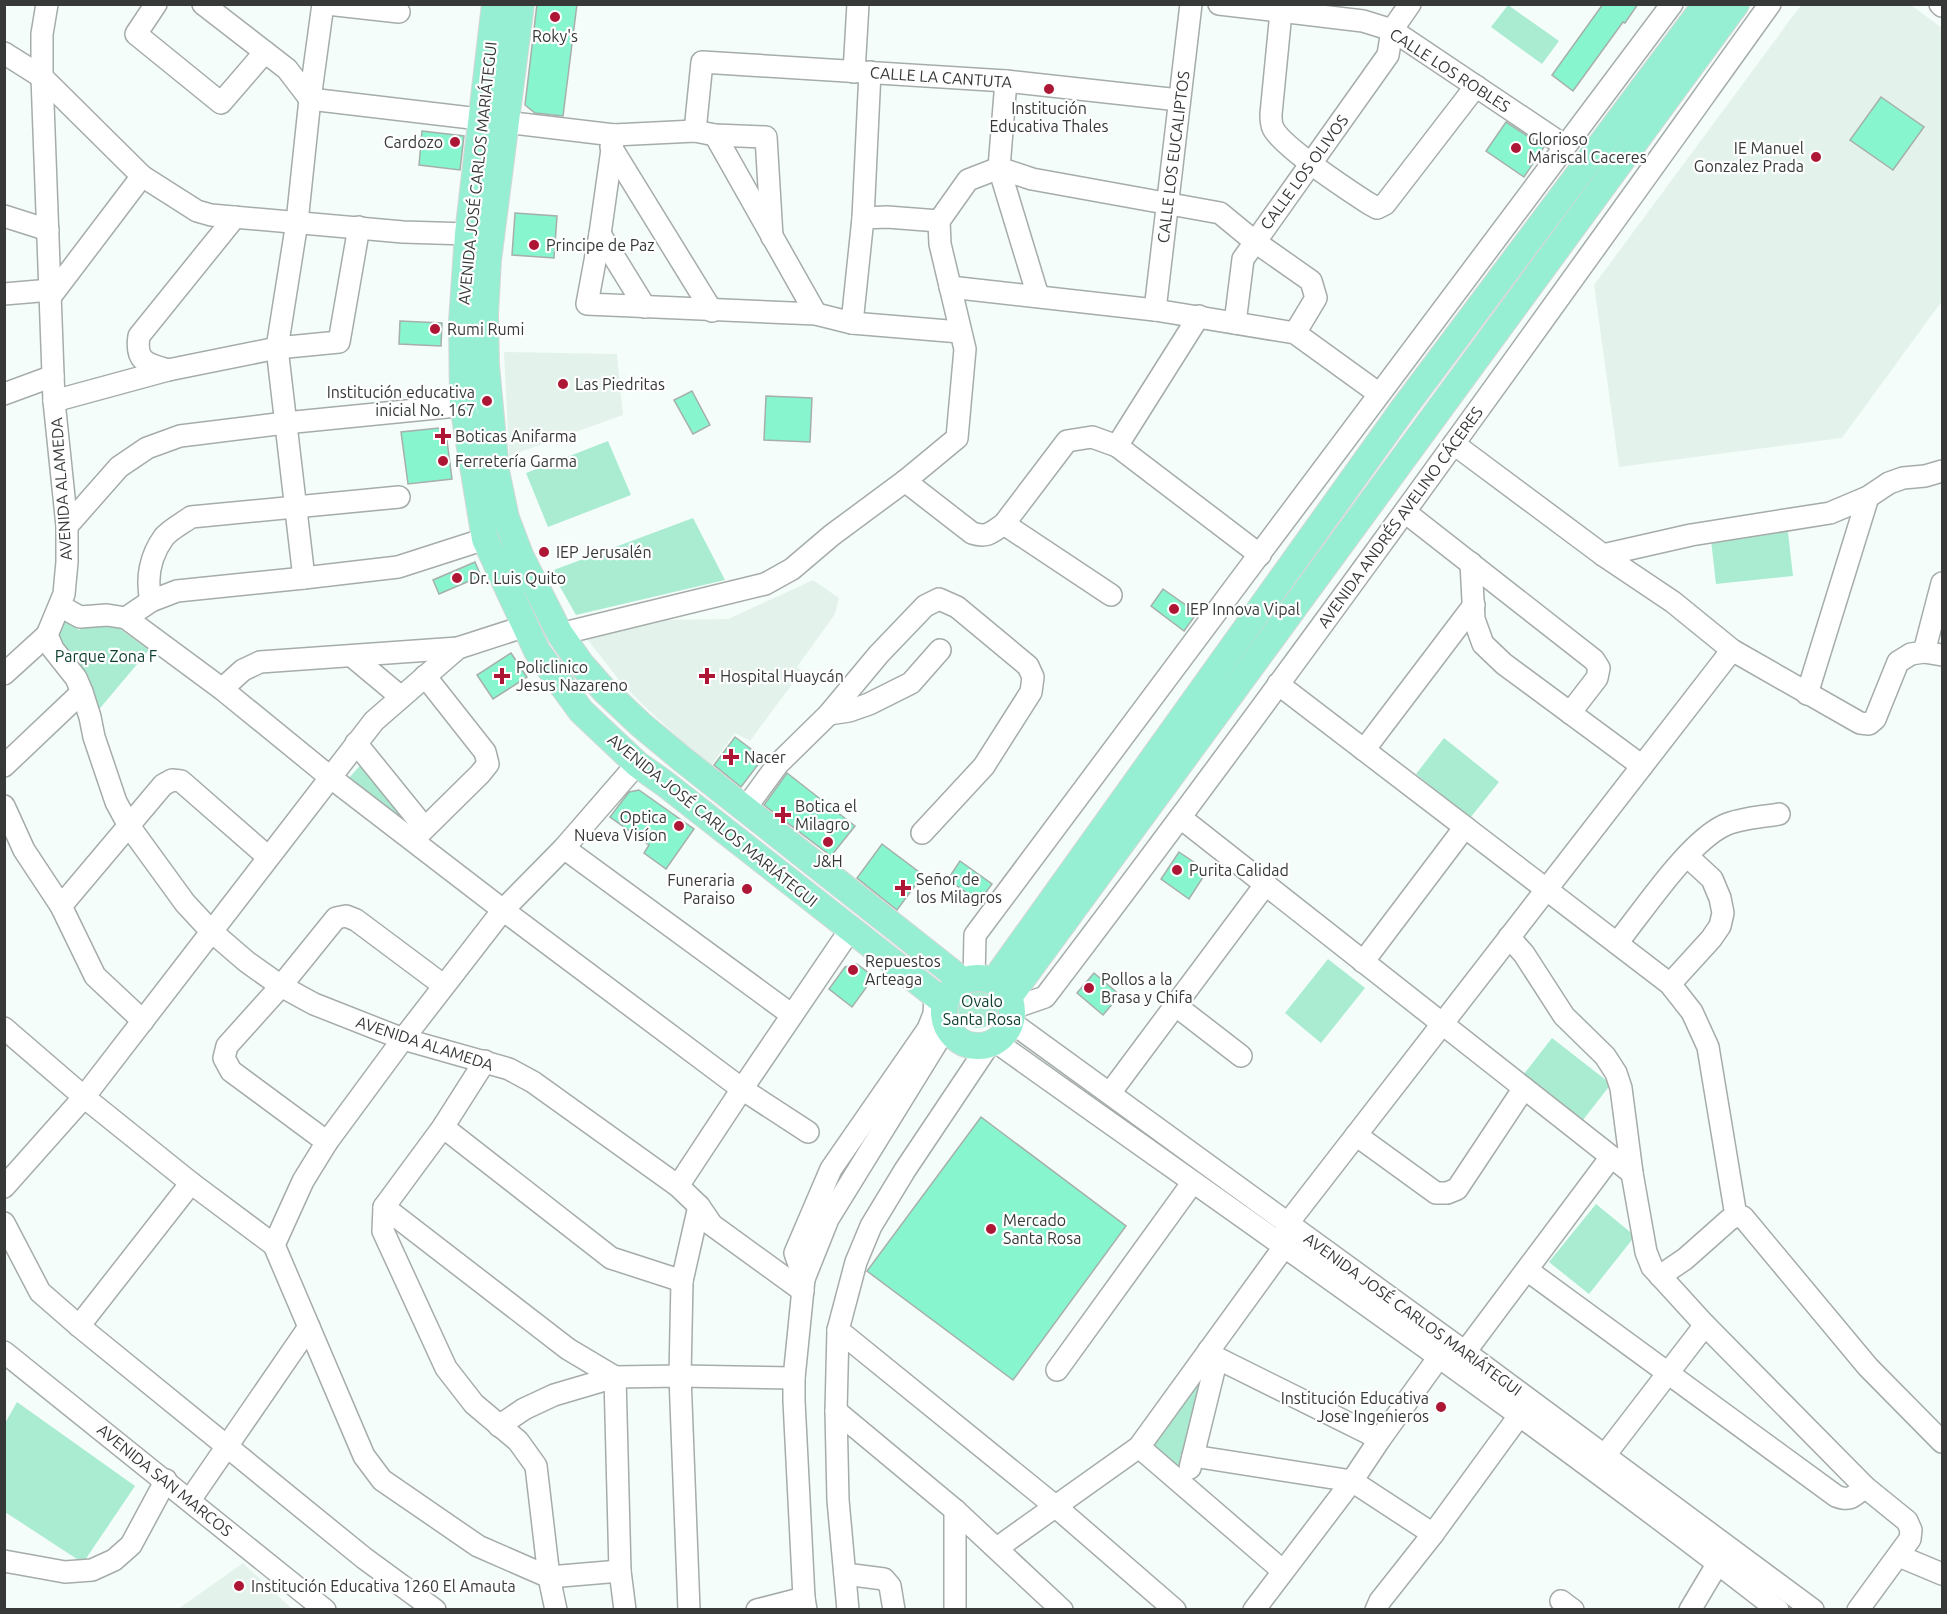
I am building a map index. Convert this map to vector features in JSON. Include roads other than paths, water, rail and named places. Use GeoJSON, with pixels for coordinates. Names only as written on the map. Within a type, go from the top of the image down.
{"type":"FeatureCollection","features":[{"type":"Feature","properties":{"kind":"main road","name":"AVENIDA JOSÉ CARLOS MARIÁTEGUI"},"geometry":{"type":"LineString","coordinates":[[495,4],[494,122],[486,314],[489,404],[496,471],[507,519],[520,555],[560,634],[581,664],[604,690],[640,724],[745,809],[994,995]]}},
{"type":"Feature","properties":{"kind":"main road","name":"AVENIDA JOSÉ CARLOS MARIÁTEGUI"},"geometry":{"type":"LineString","coordinates":[[521,4],[468,234],[462,321],[463,405],[485,539],[537,651],[581,711],[637,764],[850,930],[942,1008]]}},
{"type":"Feature","properties":{"kind":"main road"},"geometry":{"type":"LineString","coordinates":[[994,995],[949,994],[942,1008],[952,1035],[960,1042],[970,1046],[992,1044],[1004,1036],[994,995],[1403,409],[1706,4]]}},
{"type":"Feature","properties":{"kind":"main road","name":"AVENIDA ANDRÉS AVELINO CÁCERES"},"geometry":{"type":"LineString","coordinates":[[994,995],[1736,4]]}},
{"type":"Feature","properties":{"kind":"main road"},"geometry":{"type":"LineString","coordinates":[[664,783],[682,759]]}},
{"type":"Feature","properties":{"kind":"street","name":"AVENIDA ALAMEDA"},"geometry":{"type":"LineString","coordinates":[[47,4],[42,34],[42,77],[53,376],[67,526],[65,583],[60,606],[47,635],[53,649],[76,678],[104,769],[116,802],[129,826],[185,903],[211,931],[247,962],[281,986],[314,1004],[403,1039],[485,1061],[534,1082],[678,1186],[699,1206],[712,1225],[804,1285]]}},
{"type":"Feature","properties":{"kind":"street"},"geometry":{"type":"LineString","coordinates":[[156,4],[135,34],[221,104],[265,52]]}},
{"type":"Feature","properties":{"kind":"street"},"geometry":{"type":"LineString","coordinates":[[203,4],[287,69],[310,99],[494,122],[613,141],[705,133],[766,137],[772,237]]}},
{"type":"Feature","properties":{"kind":"street"},"geometry":{"type":"LineString","coordinates":[[304,578],[277,348],[297,222],[310,99],[325,4],[399,12]]}},
{"type":"Feature","properties":{"kind":"street"},"geometry":{"type":"LineString","coordinates":[[852,323],[863,218],[862,72],[858,4]]}},
{"type":"Feature","properties":{"kind":"street","name":"CALLE LOS EUCALIPTOS"},"geometry":{"type":"LineString","coordinates":[[1155,310],[1191,4]]}},
{"type":"Feature","properties":{"kind":"street","name":"CALLE LOS ROBLES"},"geometry":{"type":"LineString","coordinates":[[1219,4],[1363,21],[1392,30],[1564,146]]}},
{"type":"Feature","properties":{"kind":"street"},"geometry":{"type":"LineString","coordinates":[[1392,30],[1410,4]]}},
{"type":"Feature","properties":{"kind":"street"},"geometry":{"type":"LineString","coordinates":[[994,995],[975,935],[1260,555],[1378,393],[1672,4]]}},
{"type":"Feature","properties":{"kind":"street","name":"AVENIDA ANDRÉS AVELINO CÁCERES"},"geometry":{"type":"LineString","coordinates":[[994,995],[1045,997],[1181,818],[1405,512],[1770,4]]}},
{"type":"Feature","properties":{"kind":"street"},"geometry":{"type":"LineString","coordinates":[[1281,12],[1271,114],[1272,127],[1279,137],[1311,163],[1377,208],[1384,204],[1476,86]]}},
{"type":"Feature","properties":{"kind":"street","name":"CALLE LOS OLIVOS"},"geometry":{"type":"LineString","coordinates":[[1235,323],[1243,259],[1388,55],[1392,30]]}},
{"type":"Feature","properties":{"kind":"street"},"geometry":{"type":"LineString","coordinates":[[4,53],[42,77],[142,176],[197,211],[211,215],[403,232],[468,234]]}},
{"type":"Feature","properties":{"kind":"street","name":"CALLE LA CANTUTA"},"geometry":{"type":"LineString","coordinates":[[705,133],[702,62],[1006,81],[1179,100]]}},
{"type":"Feature","properties":{"kind":"street"},"geometry":{"type":"LineString","coordinates":[[1006,81],[999,168],[1038,296]]}},
{"type":"Feature","properties":{"kind":"street"},"geometry":{"type":"LineString","coordinates":[[705,133],[772,237],[816,314]]}},
{"type":"Feature","properties":{"kind":"street"},"geometry":{"type":"LineString","coordinates":[[613,141],[600,234],[587,304],[816,314],[852,323],[960,332]]}},
{"type":"Feature","properties":{"kind":"street"},"geometry":{"type":"LineString","coordinates":[[613,141],[712,311]]}},
{"type":"Feature","properties":{"kind":"street"},"geometry":{"type":"LineString","coordinates":[[560,634],[765,584],[792,569],[957,438],[965,350],[940,244],[939,221],[968,180],[999,168],[1032,179],[1220,213],[1254,241],[1311,281],[1316,298],[1295,333]]}},
{"type":"Feature","properties":{"kind":"street"},"geometry":{"type":"LineString","coordinates":[[4,294],[51,293],[142,176]]}},
{"type":"Feature","properties":{"kind":"street"},"geometry":{"type":"LineString","coordinates":[[4,216],[48,230]]}},
{"type":"Feature","properties":{"kind":"street"},"geometry":{"type":"LineString","coordinates":[[168,370],[147,364],[140,356],[137,349],[140,336],[235,217]]}},
{"type":"Feature","properties":{"kind":"street"},"geometry":{"type":"LineString","coordinates":[[863,218],[887,217],[939,221]]}},
{"type":"Feature","properties":{"kind":"street"},"geometry":{"type":"LineString","coordinates":[[54,401],[168,370],[277,348],[339,342],[360,227]]}},
{"type":"Feature","properties":{"kind":"street"},"geometry":{"type":"LineString","coordinates":[[600,234],[645,307]]}},
{"type":"Feature","properties":{"kind":"street"},"geometry":{"type":"LineString","coordinates":[[950,287],[1155,310],[1295,333],[1378,393]]}},
{"type":"Feature","properties":{"kind":"street"},"geometry":{"type":"LineString","coordinates":[[1117,446],[1199,316]]}},
{"type":"Feature","properties":{"kind":"street"},"geometry":{"type":"LineString","coordinates":[[4,394],[53,376]]}},
{"type":"Feature","properties":{"kind":"street"},"geometry":{"type":"LineString","coordinates":[[67,526],[119,467],[147,448],[180,436],[285,423],[489,404]]}},
{"type":"Feature","properties":{"kind":"street"},"geometry":{"type":"LineString","coordinates":[[905,481],[972,533],[982,536],[1004,524],[1067,441],[1092,437],[1117,446],[1260,555]]}},
{"type":"Feature","properties":{"kind":"street"},"geometry":{"type":"LineString","coordinates":[[1454,444],[1603,555],[1673,602],[1732,650],[1860,723],[1869,724],[1875,719],[1898,663],[1911,654],[1933,654],[1942,583]]}},
{"type":"Feature","properties":{"kind":"street"},"geometry":{"type":"LineString","coordinates":[[1603,555],[1691,535],[1830,513],[1868,497],[1889,483],[1942,471]]}},
{"type":"Feature","properties":{"kind":"street"},"geometry":{"type":"LineString","coordinates":[[151,601],[147,584],[152,560],[165,537],[192,517],[399,497]]}},
{"type":"Feature","properties":{"kind":"street"},"geometry":{"type":"LineString","coordinates":[[1807,694],[1868,497]]}},
{"type":"Feature","properties":{"kind":"street"},"geometry":{"type":"LineString","coordinates":[[1405,512],[1594,660],[1599,668],[1596,678],[1570,712]]}},
{"type":"Feature","properties":{"kind":"street"},"geometry":{"type":"LineString","coordinates":[[1004,524],[1111,595]]}},
{"type":"Feature","properties":{"kind":"street"},"geometry":{"type":"LineString","coordinates":[[126,618],[151,601],[177,591],[398,567],[485,539]]}},
{"type":"Feature","properties":{"kind":"street"},"geometry":{"type":"LineString","coordinates":[[1471,563],[1474,619],[1483,644],[1504,663],[1642,766]]}},
{"type":"Feature","properties":{"kind":"street"},"geometry":{"type":"LineString","coordinates":[[745,809],[778,765],[829,714],[906,625],[926,606],[939,600],[957,607],[1028,666],[1033,677],[1031,692],[984,766],[922,833]]}},
{"type":"Feature","properties":{"kind":"street"},"geometry":{"type":"LineString","coordinates":[[1364,750],[1474,605]]}},
{"type":"Feature","properties":{"kind":"street"},"geometry":{"type":"LineString","coordinates":[[60,606],[80,617],[107,615],[126,618],[222,689],[330,777],[418,833],[503,910],[742,1089],[808,1132]]}},
{"type":"Feature","properties":{"kind":"street"},"geometry":{"type":"LineString","coordinates":[[222,689],[243,670],[260,662],[458,648],[526,626]]}},
{"type":"Feature","properties":{"kind":"street"},"geometry":{"type":"LineString","coordinates":[[4,674],[47,635]]}},
{"type":"Feature","properties":{"kind":"street"},"geometry":{"type":"LineString","coordinates":[[4,1187],[84,1097],[374,721],[458,648]]}},
{"type":"Feature","properties":{"kind":"street"},"geometry":{"type":"LineString","coordinates":[[829,714],[868,705],[910,682],[940,650]]}},
{"type":"Feature","properties":{"kind":"street"},"geometry":{"type":"LineString","coordinates":[[997,1548],[1140,1447],[1213,1354],[1284,1247],[1288,1223],[1732,650]]}},
{"type":"Feature","properties":{"kind":"street"},"geometry":{"type":"LineString","coordinates":[[353,657],[402,697]]}},
{"type":"Feature","properties":{"kind":"street"},"geometry":{"type":"LineString","coordinates":[[418,833],[488,764],[485,752],[425,676]]}},
{"type":"Feature","properties":{"kind":"street"},"geometry":{"type":"LineString","coordinates":[[1278,684],[1670,984],[1692,1012],[1708,1047],[1736,1216]]}},
{"type":"Feature","properties":{"kind":"street"},"geometry":{"type":"LineString","coordinates":[[4,766],[82,692]]}},
{"type":"Feature","properties":{"kind":"street"},"geometry":{"type":"LineString","coordinates":[[356,744],[418,833]]}},
{"type":"Feature","properties":{"kind":"street"},"geometry":{"type":"LineString","coordinates":[[274,1245],[303,1181],[327,1142],[443,985],[503,910],[564,848],[637,764]]}},
{"type":"Feature","properties":{"kind":"street"},"geometry":{"type":"LineString","coordinates":[[60,906],[163,785],[172,780],[182,781],[268,857]]}},
{"type":"Feature","properties":{"kind":"street"},"geometry":{"type":"LineString","coordinates":[[4,806],[24,850],[60,906],[95,976],[142,1021]]}},
{"type":"Feature","properties":{"kind":"street"},"geometry":{"type":"LineString","coordinates":[[1617,943],[1687,856],[1709,834],[1727,824],[1779,814]]}},
{"type":"Feature","properties":{"kind":"street"},"geometry":{"type":"LineString","coordinates":[[1181,818],[1632,1173]]}},
{"type":"Feature","properties":{"kind":"street"},"geometry":{"type":"LineString","coordinates":[[1363,962],[1466,827]]}},
{"type":"Feature","properties":{"kind":"street"},"geometry":{"type":"LineString","coordinates":[[564,848],[792,1015]]}},
{"type":"Feature","properties":{"kind":"street"},"geometry":{"type":"LineString","coordinates":[[1670,984],[1712,939],[1720,926],[1723,913],[1712,879],[1687,856]]}},
{"type":"Feature","properties":{"kind":"street"},"geometry":{"type":"LineString","coordinates":[[1110,1093],[1265,885]]}},
{"type":"Feature","properties":{"kind":"street"},"geometry":{"type":"LineString","coordinates":[[327,1142],[231,1071],[224,1058],[227,1046],[281,986],[336,918],[346,916],[356,920],[443,985]]}},
{"type":"Feature","properties":{"kind":"street"},"geometry":{"type":"LineString","coordinates":[[678,1186],[850,930]]}},
{"type":"Feature","properties":{"kind":"street"},"geometry":{"type":"LineString","coordinates":[[1509,937],[1524,954],[1564,1016],[1605,1056],[1616,1073],[1621,1088],[1632,1173],[1646,1252],[1652,1267],[1705,1325],[1865,1487],[1907,1521],[1911,1530],[1910,1539],[1858,1610]]}},
{"type":"Feature","properties":{"kind":"street","name":"AVENIDA JOSÉ CARLOS MARIÁTEGUI"},"geometry":{"type":"LineString","coordinates":[[994,995],[1110,1093],[1813,1610]]}},
{"type":"Feature","properties":{"kind":"street"},"geometry":{"type":"LineString","coordinates":[[1175,1005],[1241,1056]]}},
{"type":"Feature","properties":{"kind":"street"},"geometry":{"type":"LineString","coordinates":[[804,1285],[795,1253],[831,1169],[928,1029],[934,1014],[942,1008]]}},
{"type":"Feature","properties":{"kind":"street"},"geometry":{"type":"LineString","coordinates":[[758,1610],[805,1604],[794,1378],[804,1285],[828,1219],[942,1008]]}},
{"type":"Feature","properties":{"kind":"street"},"geometry":{"type":"LineString","coordinates":[[7,1034],[191,1183],[274,1245],[364,1456],[382,1480],[478,1546],[549,1577],[620,1571]]}},
{"type":"Feature","properties":{"kind":"street"},"geometry":{"type":"LineString","coordinates":[[848,1610],[838,1500],[836,1411],[838,1330],[856,1262],[871,1226],[904,1170],[992,1044]]}},
{"type":"Feature","properties":{"kind":"street","name":"AVENIDA JOSÉ CARLOS MARIÁTEGUI"},"geometry":{"type":"LineString","coordinates":[[992,1044],[1193,1182],[1439,1357],[1778,1610]]}},
{"type":"Feature","properties":{"kind":"street"},"geometry":{"type":"LineString","coordinates":[[485,1061],[443,1127],[384,1207],[383,1231],[446,1368],[474,1404],[518,1442],[536,1466],[549,1577],[556,1610]]}},
{"type":"Feature","properties":{"kind":"street"},"geometry":{"type":"LineString","coordinates":[[1356,1135],[1436,1193],[1447,1193],[1457,1189],[1524,1088]]}},
{"type":"Feature","properties":{"kind":"street"},"geometry":{"type":"LineString","coordinates":[[443,1127],[611,1258],[682,1281]]}},
{"type":"Feature","properties":{"kind":"street"},"geometry":{"type":"LineString","coordinates":[[1465,1352],[1611,1157]]}},
{"type":"Feature","properties":{"kind":"street"},"geometry":{"type":"LineString","coordinates":[[1057,1370],[1193,1182]]}},
{"type":"Feature","properties":{"kind":"street"},"geometry":{"type":"LineString","coordinates":[[79,1326],[191,1183]]}},
{"type":"Feature","properties":{"kind":"street"},"geometry":{"type":"LineString","coordinates":[[689,1610],[680,1376],[682,1281],[699,1206]]}},
{"type":"Feature","properties":{"kind":"street"},"geometry":{"type":"LineString","coordinates":[[384,1207],[568,1349],[615,1377]]}},
{"type":"Feature","properties":{"kind":"street"},"geometry":{"type":"LineString","coordinates":[[1660,1276],[1685,1259],[1729,1220],[1736,1216],[1743,1217],[1868,1367],[1942,1442]]}},
{"type":"Feature","properties":{"kind":"street"},"geometry":{"type":"LineString","coordinates":[[4,1222],[40,1292],[364,1558],[435,1610]]}},
{"type":"Feature","properties":{"kind":"street"},"geometry":{"type":"LineString","coordinates":[[1527,1270],[1836,1496],[1851,1498],[1865,1487]]}},
{"type":"Feature","properties":{"kind":"street"},"geometry":{"type":"LineString","coordinates":[[1605,1455],[1705,1325]]}},
{"type":"Feature","properties":{"kind":"street"},"geometry":{"type":"LineString","coordinates":[[190,1500],[309,1327]]}},
{"type":"Feature","properties":{"kind":"street"},"geometry":{"type":"LineString","coordinates":[[838,1330],[1055,1506],[1175,1610]]}},
{"type":"Feature","properties":{"kind":"street","name":"AVENIDA SAN MARCOS"},"geometry":{"type":"LineString","coordinates":[[4,1352],[325,1610]]}},
{"type":"Feature","properties":{"kind":"street"},"geometry":{"type":"LineString","coordinates":[[1213,1354],[1380,1439]]}},
{"type":"Feature","properties":{"kind":"street"},"geometry":{"type":"LineString","coordinates":[[1185,1486],[1213,1354]]}},
{"type":"Feature","properties":{"kind":"street"},"geometry":{"type":"LineString","coordinates":[[1254,1610],[1352,1481],[1439,1357]]}},
{"type":"Feature","properties":{"kind":"street"},"geometry":{"type":"LineString","coordinates":[[499,1426],[524,1409],[554,1395],[615,1377],[794,1378]]}},
{"type":"Feature","properties":{"kind":"street"},"geometry":{"type":"LineString","coordinates":[[615,1377],[620,1571],[625,1610]]}},
{"type":"Feature","properties":{"kind":"street"},"geometry":{"type":"LineString","coordinates":[[836,1411],[955,1510],[1062,1610]]}},
{"type":"Feature","properties":{"kind":"street"},"geometry":{"type":"LineString","coordinates":[[1376,1610],[1380,1601],[1433,1534],[1519,1416]]}},
{"type":"Feature","properties":{"kind":"street"},"geometry":{"type":"LineString","coordinates":[[1140,1447],[1283,1571]]}},
{"type":"Feature","properties":{"kind":"street"},"geometry":{"type":"LineString","coordinates":[[1193,1456],[1352,1481],[1433,1534]]}},
{"type":"Feature","properties":{"kind":"street"},"geometry":{"type":"LineString","coordinates":[[4,1561],[65,1572],[93,1570],[114,1560],[131,1545],[166,1480]]}},
{"type":"Feature","properties":{"kind":"street"},"geometry":{"type":"LineString","coordinates":[[955,1510],[955,1610]]}},
{"type":"Feature","properties":{"kind":"street"},"geometry":{"type":"LineString","coordinates":[[1899,1556],[1942,1574]]}},
{"type":"Feature","properties":{"kind":"street"},"geometry":{"type":"LineString","coordinates":[[1690,1610],[1718,1563]]}},
{"type":"Feature","properties":{"kind":"street"},"geometry":{"type":"LineString","coordinates":[[845,1574],[884,1579],[890,1587],[894,1610]]}},
{"type":"Feature","properties":{"kind":"place","name":"Roky's"},"geometry":{"type":"Point","coordinates":[555,17]}},
{"type":"Feature","properties":{"kind":"place","name":"Institución Educativa Thales"},"geometry":{"type":"Point","coordinates":[1049,89]}},
{"type":"Feature","properties":{"kind":"place","name":"Cardozo"},"geometry":{"type":"Point","coordinates":[455,142]}},
{"type":"Feature","properties":{"kind":"place","name":"Glorioso Mariscal Caceres"},"geometry":{"type":"Point","coordinates":[1516,148]}},
{"type":"Feature","properties":{"kind":"place","name":"IE Manuel Gonzalez Prada"},"geometry":{"type":"Point","coordinates":[1816,157]}},
{"type":"Feature","properties":{"kind":"place","name":"Principe de Paz"},"geometry":{"type":"Point","coordinates":[534,245]}},
{"type":"Feature","properties":{"kind":"place","name":"Rumi Rumi"},"geometry":{"type":"Point","coordinates":[435,329]}},
{"type":"Feature","properties":{"kind":"place","name":"Las Piedritas"},"geometry":{"type":"Point","coordinates":[563,384]}},
{"type":"Feature","properties":{"kind":"place","name":"Institución educativa inicial No. 167"},"geometry":{"type":"Point","coordinates":[487,401]}},
{"type":"Feature","properties":{"kind":"place","name":"Boticas Anifarma"},"geometry":{"type":"Point","coordinates":[443,436]}},
{"type":"Feature","properties":{"kind":"place","name":"Ferretería Garma"},"geometry":{"type":"Point","coordinates":[443,461]}},
{"type":"Feature","properties":{"kind":"place","name":"IEP Jerusalén"},"geometry":{"type":"Point","coordinates":[544,552]}},
{"type":"Feature","properties":{"kind":"place","name":"Dr. Luis Quito"},"geometry":{"type":"Point","coordinates":[457,578]}},
{"type":"Feature","properties":{"kind":"place","name":"IEP Innova Vipal"},"geometry":{"type":"Point","coordinates":[1174,609]}},
{"type":"Feature","properties":{"kind":"place","name":"Policlinico Jesus Nazareno"},"geometry":{"type":"Point","coordinates":[502,676]}},
{"type":"Feature","properties":{"kind":"place","name":"Hospital Huaycán"},"geometry":{"type":"Point","coordinates":[707,676]}},
{"type":"Feature","properties":{"kind":"place","name":"Nacer"},"geometry":{"type":"Point","coordinates":[731,757]}},
{"type":"Feature","properties":{"kind":"place","name":"Botica el Milagro"},"geometry":{"type":"Point","coordinates":[783,815]}},
{"type":"Feature","properties":{"kind":"place","name":"Optica Nueva Visíon"},"geometry":{"type":"Point","coordinates":[679,826]}},
{"type":"Feature","properties":{"kind":"place","name":"J&H"},"geometry":{"type":"Point","coordinates":[828,842]}},
{"type":"Feature","properties":{"kind":"place","name":"Purita Calidad"},"geometry":{"type":"Point","coordinates":[1177,870]}},
{"type":"Feature","properties":{"kind":"place","name":"Señor de los Milagros"},"geometry":{"type":"Point","coordinates":[903,888]}},
{"type":"Feature","properties":{"kind":"place","name":"Funeraria Paraiso"},"geometry":{"type":"Point","coordinates":[747,889]}},
{"type":"Feature","properties":{"kind":"place","name":"Repuestos Arteaga"},"geometry":{"type":"Point","coordinates":[853,970]}},
{"type":"Feature","properties":{"kind":"place","name":"Pollos a la Brasa y Chifa"},"geometry":{"type":"Point","coordinates":[1089,988]}},
{"type":"Feature","properties":{"kind":"place","name":"Mercado Santa Rosa"},"geometry":{"type":"Point","coordinates":[991,1229]}},
{"type":"Feature","properties":{"kind":"place","name":"Institución Educativa Jose Ingenieros"},"geometry":{"type":"Point","coordinates":[1441,1407]}},
{"type":"Feature","properties":{"kind":"place","name":"Institución Educativa 1260 El Amauta"},"geometry":{"type":"Point","coordinates":[239,1586]}},
{"type":"Feature","properties":{"kind":"park label","name":"Parque Zona F"},"geometry":{"type":"Point","coordinates":[106,656]}},
{"type":"Feature","properties":{"kind":"park label","name":"Ovalo Santa Rosa"},"geometry":{"type":"Point","coordinates":[982,1010]}}]}
